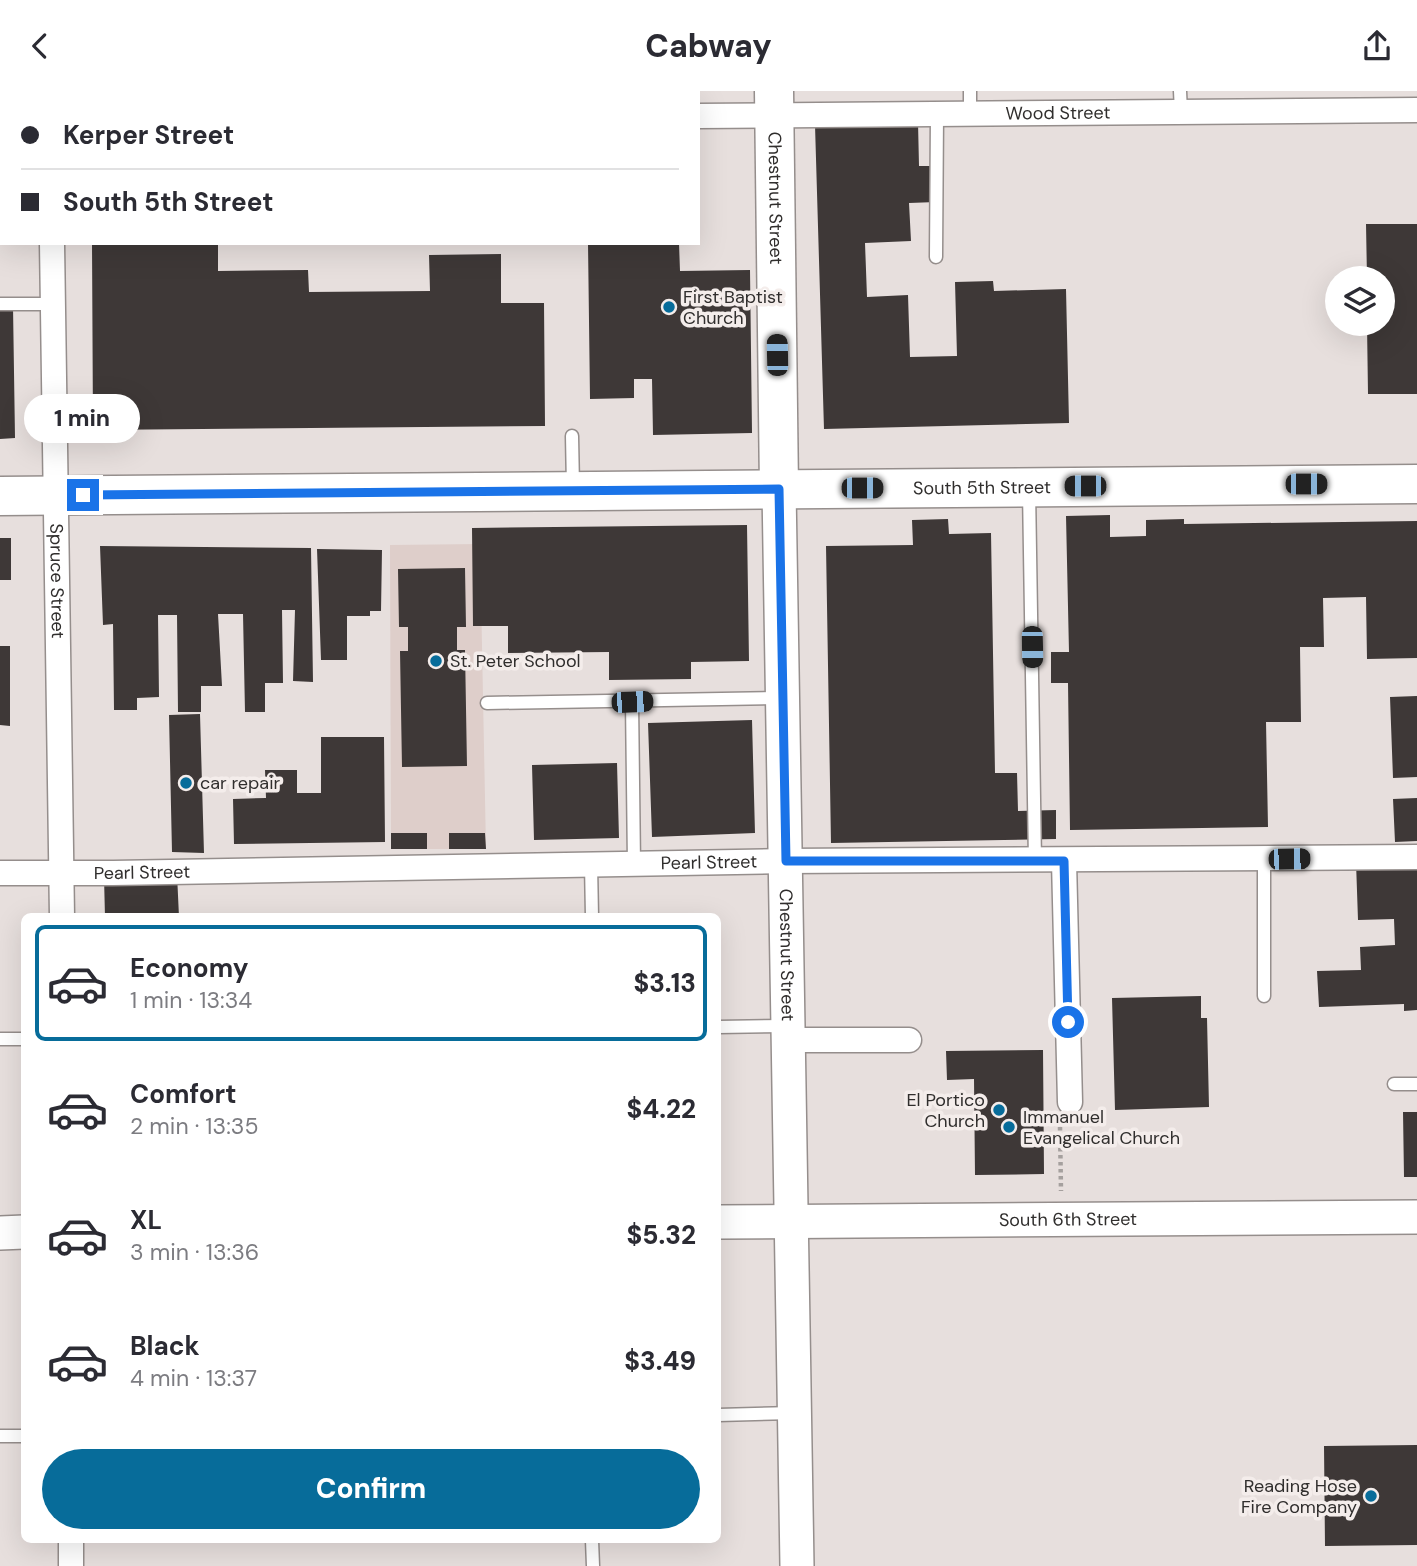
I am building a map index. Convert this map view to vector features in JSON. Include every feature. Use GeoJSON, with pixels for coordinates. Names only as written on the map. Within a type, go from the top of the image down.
{"type":"FeatureCollection","features":[{"type":"Feature","properties":{"kind":"main road","name":"Chestnut Street"},"geometry":{"type":"LineString","coordinates":[[774,103],[779,489]]}},
{"type":"Feature","properties":{"kind":"main road","name":"South 5th Street"},"geometry":{"type":"LineString","coordinates":[[0,496],[1417,484]]}},
{"type":"Feature","properties":{"kind":"street","name":"Wood Street"},"geometry":{"type":"LineString","coordinates":[[700,116],[774,103],[937,114],[970,102],[1181,102],[1417,110]]}},
{"type":"Feature","properties":{"kind":"street","name":"Spruce Street"},"geometry":{"type":"LineString","coordinates":[[52,245],[62,913]]}},
{"type":"Feature","properties":{"kind":"street","name":"Chestnut Street"},"geometry":{"type":"LineString","coordinates":[[779,489],[797,1566]]}},
{"type":"Feature","properties":{"kind":"street","name":"Pearl Street"},"geometry":{"type":"LineString","coordinates":[[0,873],[786,861],[1417,857]]}},
{"type":"Feature","properties":{"kind":"street"},"geometry":{"type":"LineString","coordinates":[[1064,861],[1070,1102]]}},
{"type":"Feature","properties":{"kind":"street"},"geometry":{"type":"LineString","coordinates":[[789,1033],[909,1040]]}},
{"type":"Feature","properties":{"kind":"street","name":"South 6th Street"},"geometry":{"type":"LineString","coordinates":[[721,1222],[1417,1217]]}},
{"type":"Feature","properties":{"kind":"street"},"geometry":{"type":"LineString","coordinates":[[0,1233],[21,1232]]}},
{"type":"Feature","properties":{"kind":"street"},"geometry":{"type":"LineString","coordinates":[[71,1543],[71,1566]]}},
{"type":"Feature","properties":{"kind":"lane"},"geometry":{"type":"LineString","coordinates":[[936,257],[937,114]]}},
{"type":"Feature","properties":{"kind":"lane"},"geometry":{"type":"LineString","coordinates":[[0,304],[53,304]]}},
{"type":"Feature","properties":{"kind":"lane"},"geometry":{"type":"LineString","coordinates":[[572,436],[573,491]]}},
{"type":"Feature","properties":{"kind":"lane"},"geometry":{"type":"LineString","coordinates":[[1029,487],[1035,861]]}},
{"type":"Feature","properties":{"kind":"lane"},"geometry":{"type":"LineString","coordinates":[[487,703],[782,698]]}},
{"type":"Feature","properties":{"kind":"lane"},"geometry":{"type":"LineString","coordinates":[[632,702],[634,864]]}},
{"type":"Feature","properties":{"kind":"lane"},"geometry":{"type":"LineString","coordinates":[[1264,859],[1264,996]]}},
{"type":"Feature","properties":{"kind":"lane"},"geometry":{"type":"LineString","coordinates":[[592,864],[592,913]]}},
{"type":"Feature","properties":{"kind":"lane"},"geometry":{"type":"LineString","coordinates":[[721,1027],[789,1033]]}},
{"type":"Feature","properties":{"kind":"lane"},"geometry":{"type":"LineString","coordinates":[[0,1039],[21,1039]]}},
{"type":"Feature","properties":{"kind":"lane"},"geometry":{"type":"LineString","coordinates":[[1394,1084],[1417,1084]]}},
{"type":"Feature","properties":{"kind":"lane"},"geometry":{"type":"LineString","coordinates":[[721,1415],[795,1413]]}},
{"type":"Feature","properties":{"kind":"lane"},"geometry":{"type":"LineString","coordinates":[[0,1436],[21,1436]]}},
{"type":"Feature","properties":{"kind":"lane"},"geometry":{"type":"LineString","coordinates":[[592,1543],[593,1566]]}},
{"type":"Feature","properties":{"kind":"shaded area","name":"St. Peter School"},"geometry":{"type":"Polygon","coordinates":[[[480,544],[486,849],[391,849],[390,545],[480,544]]]}},
{"type":"Feature","properties":{"kind":"building"},"geometry":{"type":"Polygon","coordinates":[[[918,122],[919,166],[935,166],[936,202],[909,203],[911,241],[865,243],[867,297],[908,295],[910,357],[957,356],[955,282],[993,281],[994,291],[1066,289],[1069,423],[824,429],[815,125],[918,122]]]}},
{"type":"Feature","properties":{"kind":"building"},"geometry":{"type":"Polygon","coordinates":[[[1366,224],[1417,224],[1417,394],[1368,394],[1367,336],[1395,336],[1395,266],[1367,266],[1366,224]]]}},
{"type":"Feature","properties":{"kind":"building"},"geometry":{"type":"Polygon","coordinates":[[[92,245],[218,245],[218,271],[308,270],[309,292],[430,291],[429,255],[501,254],[501,303],[544,303],[545,426],[93,430],[92,245]]]}},
{"type":"Feature","properties":{"kind":"building","name":"First Baptist Church"},"geometry":{"type":"Polygon","coordinates":[[[588,245],[679,245],[680,271],[750,270],[752,433],[653,435],[652,379],[634,379],[634,398],[590,399],[588,245]]]}},
{"type":"Feature","properties":{"kind":"building"},"geometry":{"type":"Polygon","coordinates":[[[13,306],[15,438],[0,439],[0,307],[13,306]]]}},
{"type":"Feature","properties":{"kind":"building"},"geometry":{"type":"Polygon","coordinates":[[[1110,515],[1110,537],[1146,536],[1146,520],[1184,519],[1184,524],[1417,521],[1417,658],[1367,659],[1366,597],[1323,598],[1324,647],[1300,647],[1301,722],[1266,722],[1268,827],[1070,830],[1068,683],[1051,683],[1051,652],[1069,652],[1066,516],[1110,515]]]}},
{"type":"Feature","properties":{"kind":"building"},"geometry":{"type":"Polygon","coordinates":[[[948,519],[949,534],[991,533],[995,773],[1017,773],[1018,811],[1056,810],[1056,839],[831,843],[826,546],[913,545],[912,520],[948,519]]]}},
{"type":"Feature","properties":{"kind":"building"},"geometry":{"type":"Polygon","coordinates":[[[747,525],[749,661],[691,662],[691,679],[609,680],[609,652],[508,653],[508,626],[473,626],[472,528],[747,525]]]}},
{"type":"Feature","properties":{"kind":"building"},"geometry":{"type":"Polygon","coordinates":[[[0,538],[11,538],[11,580],[0,580],[0,538]]]}},
{"type":"Feature","properties":{"kind":"building"},"geometry":{"type":"Polygon","coordinates":[[[100,546],[311,548],[313,682],[293,681],[295,610],[282,610],[283,683],[265,683],[265,712],[245,712],[243,614],[218,614],[222,686],[201,686],[201,712],[178,712],[177,615],[158,615],[159,697],[137,698],[137,710],[114,710],[113,624],[103,625],[100,546]]]}},
{"type":"Feature","properties":{"kind":"building"},"geometry":{"type":"Polygon","coordinates":[[[317,549],[382,550],[381,611],[370,611],[370,616],[347,616],[347,660],[321,660],[317,549]]]}},
{"type":"Feature","properties":{"kind":"building"},"geometry":{"type":"Polygon","coordinates":[[[465,568],[466,627],[457,627],[457,650],[465,650],[467,766],[402,767],[400,651],[408,651],[408,627],[399,627],[398,569],[465,568]]]}},
{"type":"Feature","properties":{"kind":"building"},"geometry":{"type":"Polygon","coordinates":[[[0,646],[10,646],[10,726],[0,725],[0,646]]]}},
{"type":"Feature","properties":{"kind":"building"},"geometry":{"type":"Polygon","coordinates":[[[1417,696],[1417,777],[1393,778],[1390,697],[1417,696]]]}},
{"type":"Feature","properties":{"kind":"building","name":"car repair"},"geometry":{"type":"Polygon","coordinates":[[[200,714],[204,853],[172,852],[169,715],[200,714]]]}},
{"type":"Feature","properties":{"kind":"building"},"geometry":{"type":"Polygon","coordinates":[[[752,720],[755,833],[652,837],[648,723],[752,720]]]}},
{"type":"Feature","properties":{"kind":"building"},"geometry":{"type":"Polygon","coordinates":[[[321,737],[384,737],[385,842],[234,844],[233,799],[266,798],[265,770],[297,770],[297,793],[321,793],[321,737]]]}},
{"type":"Feature","properties":{"kind":"building"},"geometry":{"type":"Polygon","coordinates":[[[617,763],[619,838],[534,840],[532,765],[617,763]]]}},
{"type":"Feature","properties":{"kind":"building"},"geometry":{"type":"Polygon","coordinates":[[[1417,798],[1417,841],[1395,842],[1393,799],[1417,798]]]}},
{"type":"Feature","properties":{"kind":"building"},"geometry":{"type":"Polygon","coordinates":[[[391,833],[427,833],[427,849],[391,849],[391,833]]]}},
{"type":"Feature","properties":{"kind":"building"},"geometry":{"type":"Polygon","coordinates":[[[449,833],[485,833],[486,849],[449,849],[449,833]]]}},
{"type":"Feature","properties":{"kind":"building"},"geometry":{"type":"Polygon","coordinates":[[[1356,862],[1417,867],[1417,1010],[1404,1011],[1404,1004],[1319,1007],[1317,971],[1361,970],[1360,947],[1395,945],[1394,919],[1358,920],[1356,862]]]}},
{"type":"Feature","properties":{"kind":"building"},"geometry":{"type":"Polygon","coordinates":[[[177,874],[179,913],[105,913],[104,877],[177,874]]]}},
{"type":"Feature","properties":{"kind":"building"},"geometry":{"type":"Polygon","coordinates":[[[1201,996],[1201,1018],[1207,1018],[1209,1107],[1115,1110],[1112,998],[1201,996]]]}},
{"type":"Feature","properties":{"kind":"building","name":"Immanuel Evangelical Church"},"geometry":{"type":"Polygon","coordinates":[[[1043,1050],[1044,1174],[975,1175],[974,1079],[947,1080],[946,1051],[1043,1050]]]}},
{"type":"Feature","properties":{"kind":"building"},"geometry":{"type":"Polygon","coordinates":[[[1403,1112],[1417,1112],[1417,1177],[1404,1177],[1403,1112]]]}},
{"type":"Feature","properties":{"kind":"building","name":"Reading Hose Fire Company"},"geometry":{"type":"Polygon","coordinates":[[[1417,1445],[1417,1545],[1325,1546],[1324,1446],[1417,1445]]]}},
{"type":"Feature","properties":{"kind":"place","name":"First Baptist Church"},"geometry":{"type":"Point","coordinates":[669,307]}},
{"type":"Feature","properties":{"kind":"place","name":"St. Peter School"},"geometry":{"type":"Point","coordinates":[436,661]}},
{"type":"Feature","properties":{"kind":"place","name":"car repair"},"geometry":{"type":"Point","coordinates":[186,783]}},
{"type":"Feature","properties":{"kind":"place","name":"El Portico Church"},"geometry":{"type":"Point","coordinates":[999,1110]}},
{"type":"Feature","properties":{"kind":"place","name":"Immanuel Evangelical Church"},"geometry":{"type":"Point","coordinates":[1009,1127]}},
{"type":"Feature","properties":{"kind":"place","name":"Reading Hose Fire Company"},"geometry":{"type":"Point","coordinates":[1371,1496]}},
{"type":"Feature","properties":{"kind":"route"},"geometry":{"type":"LineString","coordinates":[[83,495],[779,489],[786,861],[1064,861],[1068,1022]]}}]}
